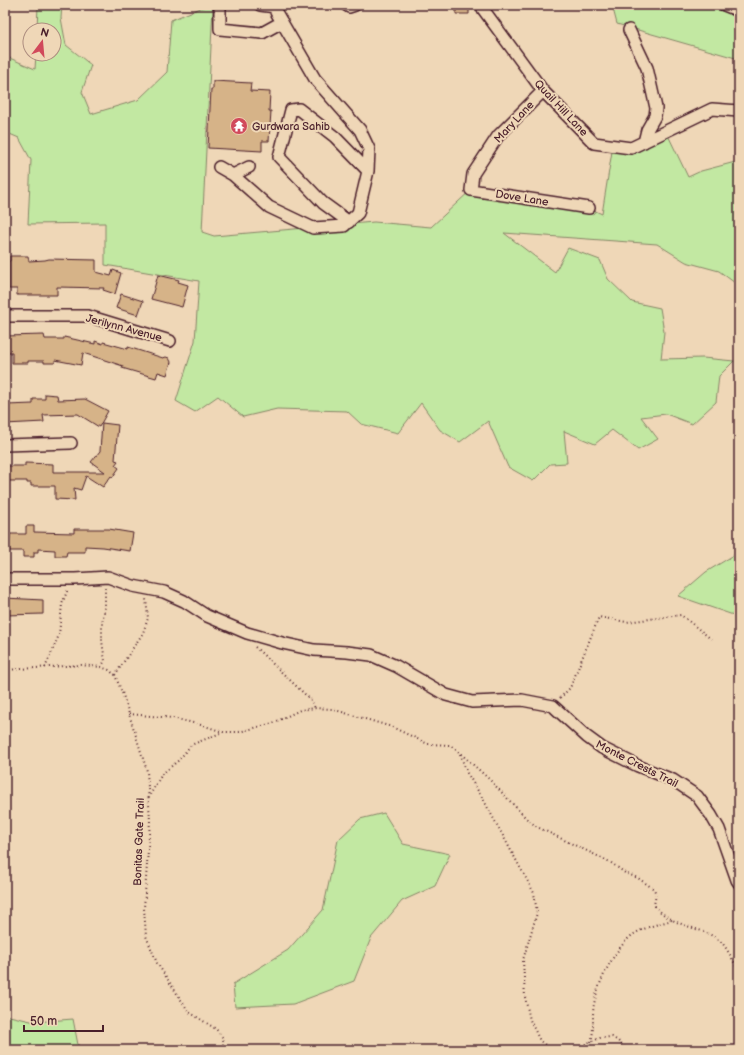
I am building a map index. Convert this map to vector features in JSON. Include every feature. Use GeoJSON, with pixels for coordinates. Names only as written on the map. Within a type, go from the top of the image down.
{"type":"FeatureCollection","features":[{"type":"Feature","properties":{"kind":"street"},"geometry":{"type":"LineString","coordinates":[[220,5],[220,29],[262,33],[282,22]]}},
{"type":"Feature","properties":{"kind":"street"},"geometry":{"type":"LineString","coordinates":[[219,167],[233,175],[269,207],[313,228],[344,226],[358,213],[368,171],[369,149],[360,130],[315,79],[276,12],[276,6],[260,5]]}},
{"type":"Feature","properties":{"kind":"street"},"geometry":{"type":"LineString","coordinates":[[346,5],[349,7],[355,5]]}},
{"type":"Feature","properties":{"kind":"street","name":"Quail Hill Lane"},"geometry":{"type":"LineString","coordinates":[[483,5],[483,9],[543,91],[594,142],[631,148],[712,109],[739,111]]}},
{"type":"Feature","properties":{"kind":"street"},"geometry":{"type":"LineString","coordinates":[[724,5],[739,11]]}},
{"type":"Feature","properties":{"kind":"street"},"geometry":{"type":"LineString","coordinates":[[629,30],[647,68],[656,108],[655,116],[647,130],[644,142]]}},
{"type":"Feature","properties":{"kind":"street","name":"Mary Lane"},"geometry":{"type":"LineString","coordinates":[[473,174],[498,136],[543,91]]}},
{"type":"Feature","properties":{"kind":"street"},"geometry":{"type":"LineString","coordinates":[[349,222],[323,203],[279,157],[291,110],[299,109],[335,137],[368,171]]}},
{"type":"Feature","properties":{"kind":"street"},"geometry":{"type":"LineString","coordinates":[[233,175],[249,167]]}},
{"type":"Feature","properties":{"kind":"street","name":"Dove Lane"},"geometry":{"type":"LineString","coordinates":[[473,174],[471,190],[589,208]]}},
{"type":"Feature","properties":{"kind":"street","name":"Jerilynn Avenue"},"geometry":{"type":"LineString","coordinates":[[5,316],[88,316],[170,341]]}},
{"type":"Feature","properties":{"kind":"street"},"geometry":{"type":"LineString","coordinates":[[5,445],[71,443]]}},
{"type":"Feature","properties":{"kind":"street"},"geometry":{"type":"LineString","coordinates":[[5,579],[72,579],[106,577],[133,586],[164,592],[184,601],[207,616],[251,635],[314,650],[346,652],[371,656],[396,666],[446,695],[472,702],[522,700],[553,706]]}},
{"type":"Feature","properties":{"kind":"street","name":"Monte Crests Trail"},"geometry":{"type":"LineString","coordinates":[[553,706],[587,738],[602,748],[638,766],[673,780],[697,796],[719,829],[734,873],[739,883]]}},
{"type":"Feature","properties":{"kind":"path"},"geometry":{"type":"LineString","coordinates":[[101,667],[105,660],[102,641],[102,623],[105,607],[106,577]]}},
{"type":"Feature","properties":{"kind":"path"},"geometry":{"type":"LineString","coordinates":[[45,668],[59,635],[62,604],[72,579]]}},
{"type":"Feature","properties":{"kind":"path"},"geometry":{"type":"LineString","coordinates":[[5,670],[81,665],[101,667],[109,670],[115,675],[143,633],[148,618],[144,588]]}},
{"type":"Feature","properties":{"kind":"path"},"geometry":{"type":"LineString","coordinates":[[553,706],[570,688],[599,617],[626,622],[681,615],[711,639]]}},
{"type":"Feature","properties":{"kind":"path"},"geometry":{"type":"LineString","coordinates":[[251,635],[253,644],[311,700],[315,708]]}},
{"type":"Feature","properties":{"kind":"path","name":"Bonitas Gate Trail"},"geometry":{"type":"LineString","coordinates":[[115,675],[147,771],[150,821],[144,908],[146,936],[157,963],[189,1012],[216,1029],[222,1038],[224,1050]]}},
{"type":"Feature","properties":{"kind":"path"},"geometry":{"type":"LineString","coordinates":[[129,714],[173,718],[223,732],[238,732],[273,723],[300,710],[315,708],[332,709],[392,726],[428,744],[450,745],[489,779],[526,818],[538,826],[610,862],[625,873],[638,878],[654,889],[656,894],[654,905],[658,910],[672,920],[708,934],[722,944],[739,971]]}},
{"type":"Feature","properties":{"kind":"path"},"geometry":{"type":"LineString","coordinates":[[149,796],[162,774],[179,760],[190,745],[223,732]]}},
{"type":"Feature","properties":{"kind":"path"},"geometry":{"type":"LineString","coordinates":[[459,752],[467,773],[483,799],[534,893],[537,913],[523,960],[525,997],[530,1020],[540,1041],[552,1050]]}},
{"type":"Feature","properties":{"kind":"path"},"geometry":{"type":"LineString","coordinates":[[591,1042],[594,1034],[594,1000],[610,962],[627,940],[634,934],[672,920]]}},
{"type":"Feature","properties":{"kind":"path"},"geometry":{"type":"LineString","coordinates":[[570,1050],[600,1038],[612,1037],[625,1048],[635,1050]]}},
{"type":"Feature","properties":{"kind":"green space"},"geometry":{"type":"Polygon","coordinates":[[[38,5],[62,5],[62,22],[37,22],[38,5]]]}},
{"type":"Feature","properties":{"kind":"green space"},"geometry":{"type":"Polygon","coordinates":[[[208,5],[213,5],[202,232],[214,236],[374,222],[431,227],[471,190],[589,208],[602,214],[613,145],[631,148],[666,131],[688,177],[701,171],[739,161],[739,279],[735,283],[719,271],[686,262],[657,244],[504,233],[555,272],[568,248],[600,260],[608,279],[632,302],[660,308],[664,332],[661,359],[703,358],[734,361],[719,376],[716,402],[692,424],[666,414],[641,417],[658,439],[638,450],[612,430],[595,444],[564,431],[567,463],[550,464],[533,481],[508,467],[488,421],[460,442],[440,430],[421,403],[398,433],[361,424],[347,411],[277,409],[243,417],[218,396],[195,412],[176,401],[195,341],[199,281],[105,265],[105,223],[28,224],[31,160],[19,138],[5,132],[5,56],[35,69],[35,62],[62,62],[62,23],[66,45],[91,65],[82,92],[91,114],[138,100],[167,72],[171,20],[208,5]]]}},
{"type":"Feature","properties":{"kind":"green space"},"geometry":{"type":"Polygon","coordinates":[[[612,5],[739,5],[739,59],[617,24],[612,5]]]}},
{"type":"Feature","properties":{"kind":"green space"},"geometry":{"type":"Polygon","coordinates":[[[739,554],[739,617],[678,596],[706,572],[734,555],[739,554]]]}},
{"type":"Feature","properties":{"kind":"green space"},"geometry":{"type":"Polygon","coordinates":[[[384,813],[403,844],[450,854],[435,886],[402,901],[371,938],[354,981],[293,1004],[235,1007],[233,984],[288,950],[323,910],[338,840],[360,819],[384,813]]]}},
{"type":"Feature","properties":{"kind":"green space"},"geometry":{"type":"Polygon","coordinates":[[[5,1015],[35,1022],[73,1019],[79,1050],[5,1050],[5,1015]]]}},
{"type":"Feature","properties":{"kind":"building"},"geometry":{"type":"Polygon","coordinates":[[[456,5],[469,5],[469,14],[456,14],[456,5]]]}},
{"type":"Feature","properties":{"kind":"building","name":"Gurdwara Sahib"},"geometry":{"type":"Polygon","coordinates":[[[213,81],[251,83],[250,91],[270,92],[269,111],[271,111],[269,141],[262,141],[262,151],[208,148],[211,89],[213,89],[213,81]]]}},
{"type":"Feature","properties":{"kind":"building"},"geometry":{"type":"Polygon","coordinates":[[[10,256],[28,256],[29,261],[49,259],[96,260],[96,272],[111,276],[113,270],[121,273],[115,294],[103,290],[104,288],[57,287],[57,295],[17,295],[17,289],[9,289],[10,256]]]}},
{"type":"Feature","properties":{"kind":"building"},"geometry":{"type":"Polygon","coordinates":[[[158,275],[179,280],[178,282],[188,285],[182,307],[151,299],[158,275]]]}},
{"type":"Feature","properties":{"kind":"building"},"geometry":{"type":"Polygon","coordinates":[[[121,294],[143,301],[138,315],[116,308],[121,294]]]}},
{"type":"Feature","properties":{"kind":"building"},"geometry":{"type":"Polygon","coordinates":[[[44,335],[45,339],[64,339],[64,337],[95,344],[95,341],[128,349],[128,347],[163,358],[169,358],[171,362],[167,375],[158,372],[156,378],[122,368],[123,366],[83,353],[81,365],[55,360],[55,363],[28,361],[28,363],[12,363],[12,352],[7,352],[5,350],[5,336],[44,335]]]}},
{"type":"Feature","properties":{"kind":"building"},"geometry":{"type":"Polygon","coordinates":[[[45,394],[57,395],[58,400],[85,399],[108,411],[99,427],[78,414],[43,415],[44,422],[5,424],[5,407],[7,405],[33,404],[33,399],[45,399],[45,394]]]}},
{"type":"Feature","properties":{"kind":"building"},"geometry":{"type":"Polygon","coordinates":[[[102,423],[118,425],[115,460],[118,461],[115,465],[119,468],[103,487],[86,476],[81,490],[74,488],[75,500],[55,499],[55,486],[31,486],[31,483],[27,483],[27,481],[5,481],[5,466],[25,466],[25,463],[53,464],[53,472],[105,472],[91,462],[100,451],[102,423]]]}},
{"type":"Feature","properties":{"kind":"building"},"geometry":{"type":"Polygon","coordinates":[[[26,526],[34,526],[34,532],[74,533],[74,529],[109,529],[133,533],[130,551],[85,546],[85,552],[67,552],[66,556],[55,556],[55,550],[38,549],[38,552],[34,552],[34,557],[23,557],[23,551],[9,551],[10,534],[26,534],[26,526]]]}},
{"type":"Feature","properties":{"kind":"building"},"geometry":{"type":"Polygon","coordinates":[[[5,598],[43,600],[43,614],[5,615],[5,598]]]}},
{"type":"Feature","properties":{"kind":"place","name":"Gurdwara Sahib"},"geometry":{"type":"Point","coordinates":[239,126]}}]}
